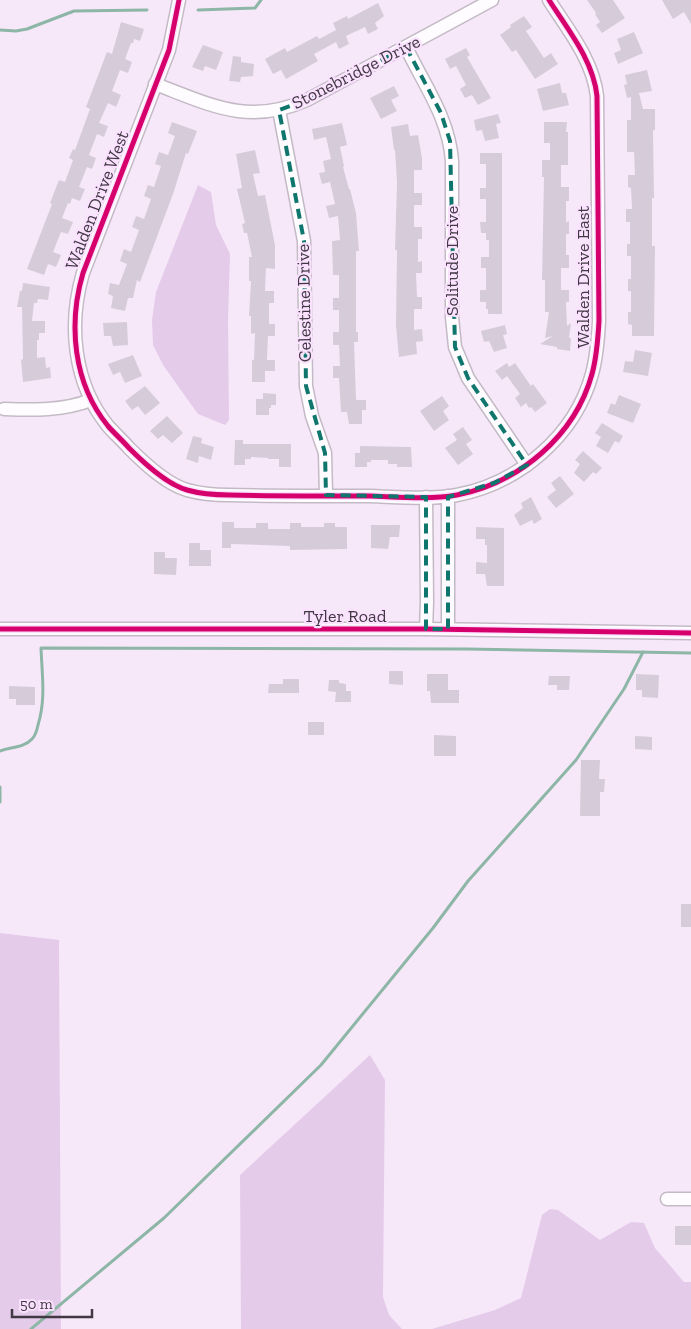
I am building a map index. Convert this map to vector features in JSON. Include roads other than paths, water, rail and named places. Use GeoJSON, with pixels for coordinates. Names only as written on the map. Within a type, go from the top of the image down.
{"type":"FeatureCollection","features":[{"type":"Feature","properties":{"kind":"street","name":"Walden Drive West"},"geometry":{"type":"LineString","coordinates":[[179,0],[173,36],[78,290],[75,339],[81,375],[91,400],[108,425],[146,465],[186,490],[229,495],[426,497]]}},
{"type":"Feature","properties":{"kind":"street","name":"Stonebridge Drive"},"geometry":{"type":"LineString","coordinates":[[155,84],[211,105],[234,111],[257,113],[288,108],[307,100],[492,0]]}},
{"type":"Feature","properties":{"kind":"street","name":"Walden Drive East"},"geometry":{"type":"LineString","coordinates":[[426,497],[448,496],[468,492],[494,483],[527,465],[554,441],[579,404],[592,376],[598,343],[597,96],[595,83],[585,57],[549,0]]}},
{"type":"Feature","properties":{"kind":"street","name":"Solitude Drive"},"geometry":{"type":"LineString","coordinates":[[406,47],[441,113],[451,147],[452,317],[455,347],[468,378],[527,465]]}},
{"type":"Feature","properties":{"kind":"street","name":"Celestine Drive"},"geometry":{"type":"LineString","coordinates":[[279,110],[303,230],[306,386],[312,416],[325,454],[326,496]]}},
{"type":"Feature","properties":{"kind":"street"},"geometry":{"type":"LineString","coordinates":[[4,410],[60,408],[82,404],[91,400]]}},
{"type":"Feature","properties":{"kind":"street"},"geometry":{"type":"LineString","coordinates":[[448,496],[448,630]]}},
{"type":"Feature","properties":{"kind":"street"},"geometry":{"type":"LineString","coordinates":[[426,497],[426,629]]}},
{"type":"Feature","properties":{"kind":"street","name":"Tyler Road"},"geometry":{"type":"LineString","coordinates":[[0,629],[426,629],[691,633]]}},
{"type":"Feature","properties":{"kind":"street"},"geometry":{"type":"LineString","coordinates":[[667,1199],[691,1199]]}},
{"type":"Feature","properties":{"kind":"waterway"},"geometry":{"type":"LineString","coordinates":[[198,10],[255,8],[261,0]]}},
{"type":"Feature","properties":{"kind":"waterway"},"geometry":{"type":"LineString","coordinates":[[0,30],[16,31],[27,29],[74,11],[147,10]]}},
{"type":"Feature","properties":{"kind":"waterway"},"geometry":{"type":"LineString","coordinates":[[0,751],[29,742],[36,732],[43,696],[41,648],[467,649],[691,653]]}},
{"type":"Feature","properties":{"kind":"waterway"},"geometry":{"type":"LineString","coordinates":[[31,1329],[164,1218],[321,1065],[433,928],[468,881],[576,760],[624,689],[643,652]]}},
{"type":"Feature","properties":{"kind":"waterway"},"geometry":{"type":"LineString","coordinates":[[0,787],[0,802]]}}]}
